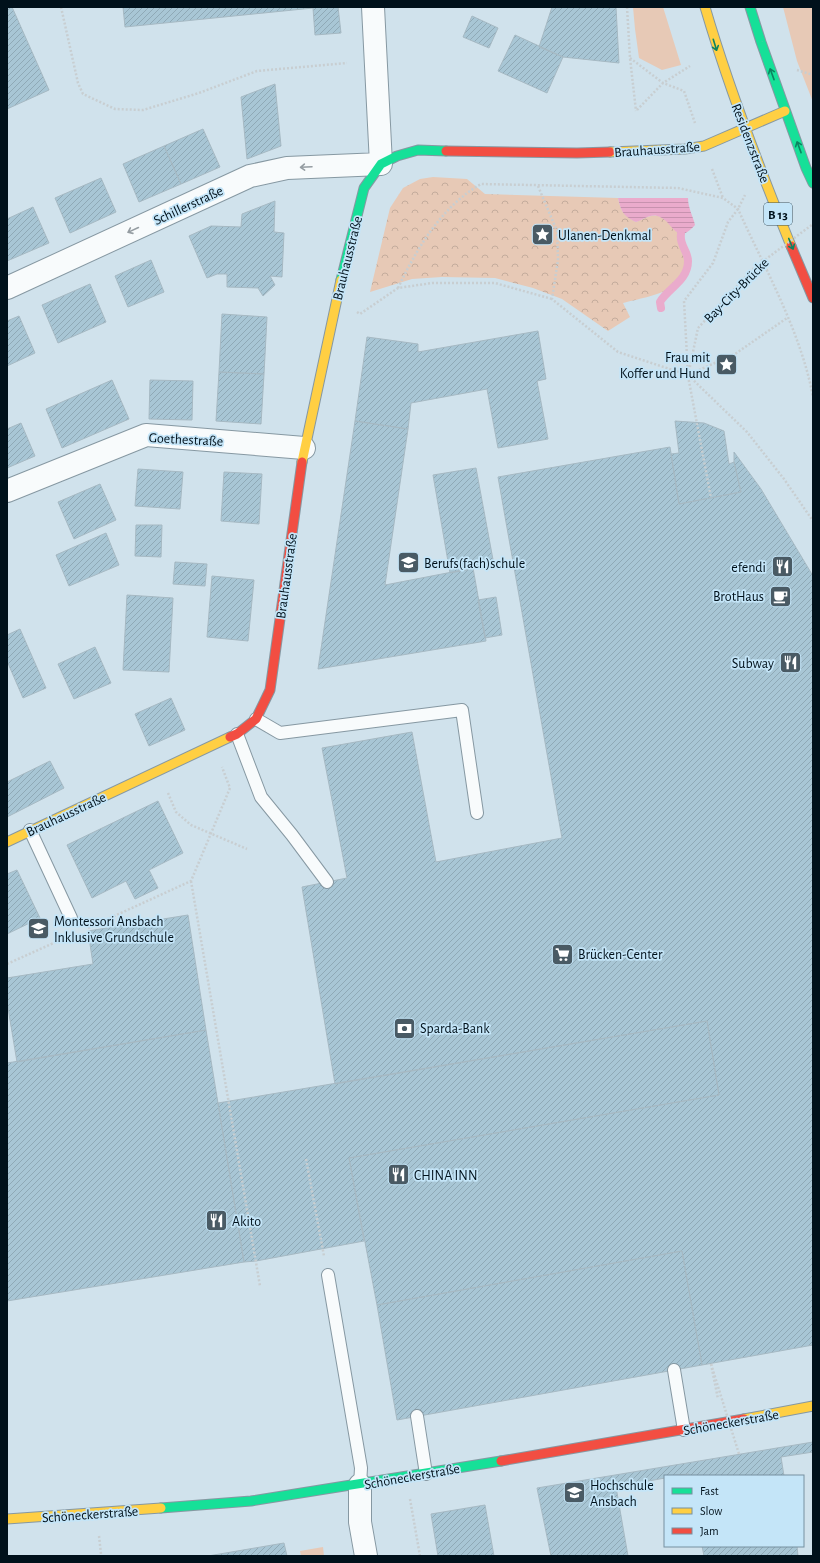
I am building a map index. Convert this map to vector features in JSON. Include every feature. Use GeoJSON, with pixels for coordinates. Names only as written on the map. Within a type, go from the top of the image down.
{"type":"FeatureCollection","features":[{"type":"Feature","properties":{"kind":"main road","name":"Residenzstraße"},"geometry":{"type":"LineString","coordinates":[[705,7],[718,56],[744,130],[813,298]]}},
{"type":"Feature","properties":{"kind":"main road"},"geometry":{"type":"LineString","coordinates":[[750,7],[760,42],[813,183]]}},
{"type":"Feature","properties":{"kind":"main road","name":"Brauhausstraße"},"geometry":{"type":"LineString","coordinates":[[7,842],[237,734],[256,719],[270,690],[304,448],[335,304],[364,188],[381,164],[397,156],[418,150],[577,153],[685,149],[704,146],[785,111]]}},
{"type":"Feature","properties":{"kind":"main road","name":"Schöneckerstraße"},"geometry":{"type":"LineString","coordinates":[[7,1519],[83,1515],[251,1501],[426,1474],[684,1430],[813,1406]]}},
{"type":"Feature","properties":{"kind":"street"},"geometry":{"type":"LineString","coordinates":[[373,7],[381,164]]}},
{"type":"Feature","properties":{"kind":"street","name":"Schillerstraße"},"geometry":{"type":"LineString","coordinates":[[7,288],[250,176],[288,168],[381,164]]}},
{"type":"Feature","properties":{"kind":"street","name":"Goethestraße"},"geometry":{"type":"LineString","coordinates":[[7,491],[146,435],[304,448]]}},
{"type":"Feature","properties":{"kind":"street"},"geometry":{"type":"LineString","coordinates":[[360,1485],[360,1522],[366,1556]]}},
{"type":"Feature","properties":{"kind":"lane"},"geometry":{"type":"LineString","coordinates":[[256,719],[280,733],[462,710],[477,813]]}},
{"type":"Feature","properties":{"kind":"lane"},"geometry":{"type":"LineString","coordinates":[[237,734],[261,797],[327,882]]}},
{"type":"Feature","properties":{"kind":"lane"},"geometry":{"type":"LineString","coordinates":[[30,830],[71,918]]}},
{"type":"Feature","properties":{"kind":"lane"},"geometry":{"type":"LineString","coordinates":[[328,1274],[361,1468],[360,1485]]}},
{"type":"Feature","properties":{"kind":"lane"},"geometry":{"type":"LineString","coordinates":[[674,1370],[684,1430]]}},
{"type":"Feature","properties":{"kind":"lane"},"geometry":{"type":"LineString","coordinates":[[417,1416],[426,1474]]}},
{"type":"Feature","properties":{"kind":"path"},"geometry":{"type":"LineString","coordinates":[[61,7],[78,83],[83,94],[115,109],[143,110],[199,93],[258,71],[347,63]]}},
{"type":"Feature","properties":{"kind":"path"},"geometry":{"type":"LineString","coordinates":[[627,7],[630,58],[636,110],[663,83],[690,66]]}},
{"type":"Feature","properties":{"kind":"path"},"geometry":{"type":"LineString","coordinates":[[630,58],[663,83],[684,91]]}},
{"type":"Feature","properties":{"kind":"path"},"geometry":{"type":"LineString","coordinates":[[795,69],[813,75]]}},
{"type":"Feature","properties":{"kind":"path"},"geometry":{"type":"LineString","coordinates":[[398,288],[435,224],[468,192],[481,184],[678,188],[723,198],[738,209],[787,318],[808,372],[813,397]]}},
{"type":"Feature","properties":{"kind":"path"},"geometry":{"type":"LineString","coordinates":[[538,186],[557,231],[558,260],[552,299]]}},
{"type":"Feature","properties":{"kind":"path"},"geometry":{"type":"LineString","coordinates":[[711,498],[688,375],[684,301],[713,263],[728,222],[738,209],[748,191]]}},
{"type":"Feature","properties":{"kind":"path","name":"Bay-City-Brücke"},"geometry":{"type":"LineString","coordinates":[[688,375],[698,328],[754,268],[813,224]]}},
{"type":"Feature","properties":{"kind":"path"},"geometry":{"type":"LineString","coordinates":[[335,304],[360,314],[398,288],[432,283],[495,283],[552,299],[618,352],[688,375],[747,432],[784,479],[813,521]]}},
{"type":"Feature","properties":{"kind":"path"},"geometry":{"type":"LineString","coordinates":[[688,375],[736,354],[787,318]]}},
{"type":"Feature","properties":{"kind":"path"},"geometry":{"type":"LineString","coordinates":[[222,767],[230,788],[191,880],[260,1286]]}},
{"type":"Feature","properties":{"kind":"path"},"geometry":{"type":"LineString","coordinates":[[167,790],[176,812],[191,825],[211,835],[247,849]]}},
{"type":"Feature","properties":{"kind":"path"},"geometry":{"type":"LineString","coordinates":[[85,929],[191,880]]}},
{"type":"Feature","properties":{"kind":"path"},"geometry":{"type":"LineString","coordinates":[[7,964],[71,935]]}},
{"type":"Feature","properties":{"kind":"path"},"geometry":{"type":"LineString","coordinates":[[306,1159],[328,1274]]}},
{"type":"Feature","properties":{"kind":"path"},"geometry":{"type":"LineString","coordinates":[[723,1423],[711,1364],[739,1454]]}},
{"type":"Feature","properties":{"kind":"path"},"geometry":{"type":"LineString","coordinates":[[410,1499],[420,1556]]}},
{"type":"Feature","properties":{"kind":"green space"},"geometry":{"type":"Polygon","coordinates":[[[633,7],[663,7],[681,65],[662,70],[639,58],[633,7]]]}},
{"type":"Feature","properties":{"kind":"green space"},"geometry":{"type":"Polygon","coordinates":[[[783,7],[813,7],[813,102],[797,61],[783,7]]]}},
{"type":"Feature","properties":{"kind":"green space"},"geometry":{"type":"Polygon","coordinates":[[[433,177],[467,179],[485,194],[618,198],[625,215],[636,222],[651,216],[660,217],[680,235],[680,241],[686,258],[684,272],[672,287],[653,295],[623,303],[630,317],[608,331],[562,299],[533,288],[495,278],[442,277],[412,279],[370,292],[390,208],[403,188],[420,179],[433,177]]]}},
{"type":"Feature","properties":{"kind":"green space"},"geometry":{"type":"Polygon","coordinates":[[[323,1547],[324,1556],[301,1556],[300,1551],[323,1547]]]}},
{"type":"Feature","properties":{"kind":"shaded area"},"geometry":{"type":"Polygon","coordinates":[[[618,198],[688,198],[695,225],[683,234],[678,233],[667,222],[657,216],[649,216],[636,222],[628,218],[623,213],[618,198]]]}},
{"type":"Feature","properties":{"kind":"building"},"geometry":{"type":"Polygon","coordinates":[[[7,7],[12,7],[49,90],[7,109],[7,7]]]}},
{"type":"Feature","properties":{"kind":"building"},"geometry":{"type":"Polygon","coordinates":[[[123,7],[338,7],[341,33],[315,35],[313,8],[125,27],[123,7]]]}},
{"type":"Feature","properties":{"kind":"building"},"geometry":{"type":"Polygon","coordinates":[[[552,7],[616,7],[619,63],[563,57],[539,47],[552,7]]]}},
{"type":"Feature","properties":{"kind":"building"},"geometry":{"type":"Polygon","coordinates":[[[472,16],[498,28],[489,48],[463,37],[472,16]]]}},
{"type":"Feature","properties":{"kind":"building"},"geometry":{"type":"Polygon","coordinates":[[[515,35],[563,57],[547,93],[498,71],[515,35]]]}},
{"type":"Feature","properties":{"kind":"building"},"geometry":{"type":"Polygon","coordinates":[[[275,84],[281,146],[247,159],[241,97],[275,84]]]}},
{"type":"Feature","properties":{"kind":"building"},"geometry":{"type":"Polygon","coordinates":[[[203,129],[220,167],[181,184],[164,146],[203,129]]]}},
{"type":"Feature","properties":{"kind":"building"},"geometry":{"type":"Polygon","coordinates":[[[164,146],[181,184],[139,202],[123,164],[164,146]]]}},
{"type":"Feature","properties":{"kind":"building"},"geometry":{"type":"Polygon","coordinates":[[[101,178],[116,212],[70,233],[55,198],[101,178]]]}},
{"type":"Feature","properties":{"kind":"building"},"geometry":{"type":"Polygon","coordinates":[[[275,201],[274,232],[284,233],[282,277],[270,276],[275,285],[263,296],[258,288],[227,287],[227,274],[217,274],[207,278],[189,236],[211,226],[241,227],[242,214],[275,201]]]}},
{"type":"Feature","properties":{"kind":"building"},"geometry":{"type":"Polygon","coordinates":[[[33,207],[49,243],[7,261],[7,219],[33,207]]]}},
{"type":"Feature","properties":{"kind":"building"},"geometry":{"type":"Polygon","coordinates":[[[151,260],[164,292],[128,307],[115,276],[151,260]]]}},
{"type":"Feature","properties":{"kind":"building"},"geometry":{"type":"Polygon","coordinates":[[[90,284],[106,322],[58,343],[42,305],[90,284]]]}},
{"type":"Feature","properties":{"kind":"building"},"geometry":{"type":"Polygon","coordinates":[[[222,314],[267,317],[264,374],[219,372],[222,314]]]}},
{"type":"Feature","properties":{"kind":"building"},"geometry":{"type":"Polygon","coordinates":[[[19,316],[35,353],[7,366],[7,321],[19,316]]]}},
{"type":"Feature","properties":{"kind":"building"},"geometry":{"type":"Polygon","coordinates":[[[538,331],[546,379],[537,381],[548,439],[498,448],[487,389],[411,403],[408,429],[355,421],[367,337],[418,344],[418,352],[538,331]]]}},
{"type":"Feature","properties":{"kind":"building"},"geometry":{"type":"Polygon","coordinates":[[[219,372],[264,374],[261,424],[216,421],[219,372]]]}},
{"type":"Feature","properties":{"kind":"building"},"geometry":{"type":"Polygon","coordinates":[[[112,380],[129,419],[62,448],[46,409],[112,380]]]}},
{"type":"Feature","properties":{"kind":"building"},"geometry":{"type":"Polygon","coordinates":[[[150,380],[193,381],[192,420],[149,419],[150,380]]]}},
{"type":"Feature","properties":{"kind":"building"},"geometry":{"type":"Polygon","coordinates":[[[355,421],[408,429],[385,585],[473,568],[486,641],[318,669],[355,421]]]}},
{"type":"Feature","properties":{"kind":"building"},"geometry":{"type":"Polygon","coordinates":[[[675,421],[704,423],[724,431],[729,464],[734,462],[741,492],[679,504],[671,454],[679,453],[675,421]]]}},
{"type":"Feature","properties":{"kind":"building"},"geometry":{"type":"Polygon","coordinates":[[[21,423],[35,456],[7,468],[7,429],[21,423]]]}},
{"type":"Feature","properties":{"kind":"building","name":"Brücken-Center"},"geometry":{"type":"Polygon","coordinates":[[[670,447],[679,504],[741,492],[734,462],[734,452],[761,489],[813,576],[813,1345],[702,1365],[682,1251],[377,1305],[349,1158],[719,1095],[707,1021],[335,1084],[302,887],[347,878],[322,748],[412,732],[436,862],[562,838],[498,477],[670,447]]]}},
{"type":"Feature","properties":{"kind":"building"},"geometry":{"type":"Polygon","coordinates":[[[476,468],[494,565],[450,573],[433,475],[476,468]]]}},
{"type":"Feature","properties":{"kind":"building"},"geometry":{"type":"Polygon","coordinates":[[[138,469],[183,472],[180,509],[135,506],[138,469]]]}},
{"type":"Feature","properties":{"kind":"building"},"geometry":{"type":"Polygon","coordinates":[[[224,472],[262,474],[259,524],[221,521],[224,472]]]}},
{"type":"Feature","properties":{"kind":"building"},"geometry":{"type":"Polygon","coordinates":[[[100,484],[116,520],[74,539],[58,502],[100,484]]]}},
{"type":"Feature","properties":{"kind":"building"},"geometry":{"type":"Polygon","coordinates":[[[136,525],[162,525],[161,557],[135,556],[136,525]]]}},
{"type":"Feature","properties":{"kind":"building"},"geometry":{"type":"Polygon","coordinates":[[[106,533],[119,565],[69,586],[56,555],[106,533]]]}},
{"type":"Feature","properties":{"kind":"building"},"geometry":{"type":"Polygon","coordinates":[[[175,562],[207,564],[205,586],[173,584],[175,562]]]}},
{"type":"Feature","properties":{"kind":"building"},"geometry":{"type":"Polygon","coordinates":[[[212,576],[254,580],[248,641],[207,637],[212,576]]]}},
{"type":"Feature","properties":{"kind":"building"},"geometry":{"type":"Polygon","coordinates":[[[127,595],[173,598],[169,672],[123,670],[127,595]]]}},
{"type":"Feature","properties":{"kind":"building"},"geometry":{"type":"Polygon","coordinates":[[[496,597],[502,635],[485,638],[478,600],[496,597]]]}},
{"type":"Feature","properties":{"kind":"building"},"geometry":{"type":"Polygon","coordinates":[[[20,629],[46,688],[23,698],[7,661],[7,635],[20,629]]]}},
{"type":"Feature","properties":{"kind":"building"},"geometry":{"type":"Polygon","coordinates":[[[95,647],[111,683],[74,699],[58,664],[95,647]]]}},
{"type":"Feature","properties":{"kind":"building"},"geometry":{"type":"Polygon","coordinates":[[[171,698],[185,730],[149,746],[135,714],[171,698]]]}},
{"type":"Feature","properties":{"kind":"building"},"geometry":{"type":"Polygon","coordinates":[[[50,761],[64,788],[7,817],[7,782],[50,761]]]}},
{"type":"Feature","properties":{"kind":"building"},"geometry":{"type":"Polygon","coordinates":[[[158,801],[183,853],[149,870],[158,888],[135,899],[126,881],[92,898],[67,845],[158,801]]]}},
{"type":"Feature","properties":{"kind":"building"},"geometry":{"type":"Polygon","coordinates":[[[17,870],[40,918],[7,934],[7,874],[17,870]]]}},
{"type":"Feature","properties":{"kind":"building"},"geometry":{"type":"Polygon","coordinates":[[[188,915],[206,1030],[17,1062],[7,1002],[7,978],[93,964],[88,931],[188,915]]]}},
{"type":"Feature","properties":{"kind":"building"},"geometry":{"type":"Polygon","coordinates":[[[707,1021],[719,1095],[349,1158],[364,1241],[244,1262],[218,1103],[707,1021]]]}},
{"type":"Feature","properties":{"kind":"building"},"geometry":{"type":"Polygon","coordinates":[[[206,1030],[244,1262],[7,1301],[7,1063],[206,1030]]]}},
{"type":"Feature","properties":{"kind":"building"},"geometry":{"type":"Polygon","coordinates":[[[682,1251],[702,1365],[397,1420],[377,1305],[682,1251]]]}},
{"type":"Feature","properties":{"kind":"building"},"geometry":{"type":"Polygon","coordinates":[[[813,1442],[813,1452],[781,1457],[784,1475],[664,1475],[664,1478],[616,1487],[628,1556],[551,1556],[537,1488],[813,1442]]]}},
{"type":"Feature","properties":{"kind":"building"},"geometry":{"type":"Polygon","coordinates":[[[485,1505],[494,1556],[438,1556],[431,1514],[485,1505]]]}},
{"type":"Feature","properties":{"kind":"building"},"geometry":{"type":"Polygon","coordinates":[[[284,1543],[287,1556],[208,1556],[284,1543]]]}},
{"type":"Feature","properties":{"kind":"building"},"geometry":{"type":"Polygon","coordinates":[[[702,1547],[797,1547],[798,1556],[704,1556],[702,1547]]]}},
{"type":"Feature","properties":{"kind":"waterway"},"geometry":{"type":"LineString","coordinates":[[661,308],[660,302],[685,274],[687,268],[688,257],[681,241],[681,234]]}},
{"type":"Feature","properties":{"kind":"traffic: fast"},"geometry":{"type":"LineString","coordinates":[[750,7],[806,168],[813,183]]}},
{"type":"Feature","properties":{"kind":"traffic: fast"},"geometry":{"type":"LineString","coordinates":[[341,280],[364,188],[381,164],[397,156],[418,150],[446,151]]}},
{"type":"Feature","properties":{"kind":"traffic: fast"},"geometry":{"type":"LineString","coordinates":[[161,1508],[251,1501],[501,1461]]}},
{"type":"Feature","properties":{"kind":"traffic: slow"},"geometry":{"type":"LineString","coordinates":[[705,7],[745,128],[791,246]]}},
{"type":"Feature","properties":{"kind":"traffic: slow"},"geometry":{"type":"LineString","coordinates":[[610,152],[685,149],[704,146],[785,111]]}},
{"type":"Feature","properties":{"kind":"traffic: slow"},"geometry":{"type":"LineString","coordinates":[[302,462],[341,280]]}},
{"type":"Feature","properties":{"kind":"traffic: slow"},"geometry":{"type":"LineString","coordinates":[[7,842],[230,737]]}},
{"type":"Feature","properties":{"kind":"traffic: slow"},"geometry":{"type":"LineString","coordinates":[[744,1419],[813,1406]]}},
{"type":"Feature","properties":{"kind":"traffic: slow"},"geometry":{"type":"LineString","coordinates":[[7,1519],[161,1508]]}},
{"type":"Feature","properties":{"kind":"traffic: jam"},"geometry":{"type":"LineString","coordinates":[[446,151],[577,153],[610,152]]}},
{"type":"Feature","properties":{"kind":"traffic: jam"},"geometry":{"type":"LineString","coordinates":[[791,246],[813,298]]}},
{"type":"Feature","properties":{"kind":"traffic: jam"},"geometry":{"type":"LineString","coordinates":[[230,737],[237,734],[256,719],[270,690],[302,462]]}},
{"type":"Feature","properties":{"kind":"traffic: jam"},"geometry":{"type":"LineString","coordinates":[[501,1461],[744,1419]]}},
{"type":"Feature","properties":{"kind":"place","name":"Ulanen-Denkmal"},"geometry":{"type":"Point","coordinates":[543,235]}},
{"type":"Feature","properties":{"kind":"place","name":"Frau mit Koffer und Hund"},"geometry":{"type":"Point","coordinates":[726,365]}},
{"type":"Feature","properties":{"kind":"place","name":"Berufs(fach)schule"},"geometry":{"type":"Point","coordinates":[409,563]}},
{"type":"Feature","properties":{"kind":"place","name":"efendi"},"geometry":{"type":"Point","coordinates":[782,567]}},
{"type":"Feature","properties":{"kind":"place","name":"BrotHaus"},"geometry":{"type":"Point","coordinates":[780,596]}},
{"type":"Feature","properties":{"kind":"place","name":"Subway"},"geometry":{"type":"Point","coordinates":[790,663]}},
{"type":"Feature","properties":{"kind":"place","name":"Montessori Ansbach Inklusive Grundschule"},"geometry":{"type":"Point","coordinates":[39,929]}},
{"type":"Feature","properties":{"kind":"place","name":"Brücken-Center"},"geometry":{"type":"Point","coordinates":[563,954]}},
{"type":"Feature","properties":{"kind":"place","name":"Sparda-Bank"},"geometry":{"type":"Point","coordinates":[404,1028]}},
{"type":"Feature","properties":{"kind":"place","name":"CHINA INN"},"geometry":{"type":"Point","coordinates":[398,1175]}},
{"type":"Feature","properties":{"kind":"place","name":"Akito"},"geometry":{"type":"Point","coordinates":[216,1221]}},
{"type":"Feature","properties":{"kind":"place","name":"Hochschule Ansbach"},"geometry":{"type":"Point","coordinates":[575,1493]}}]}
